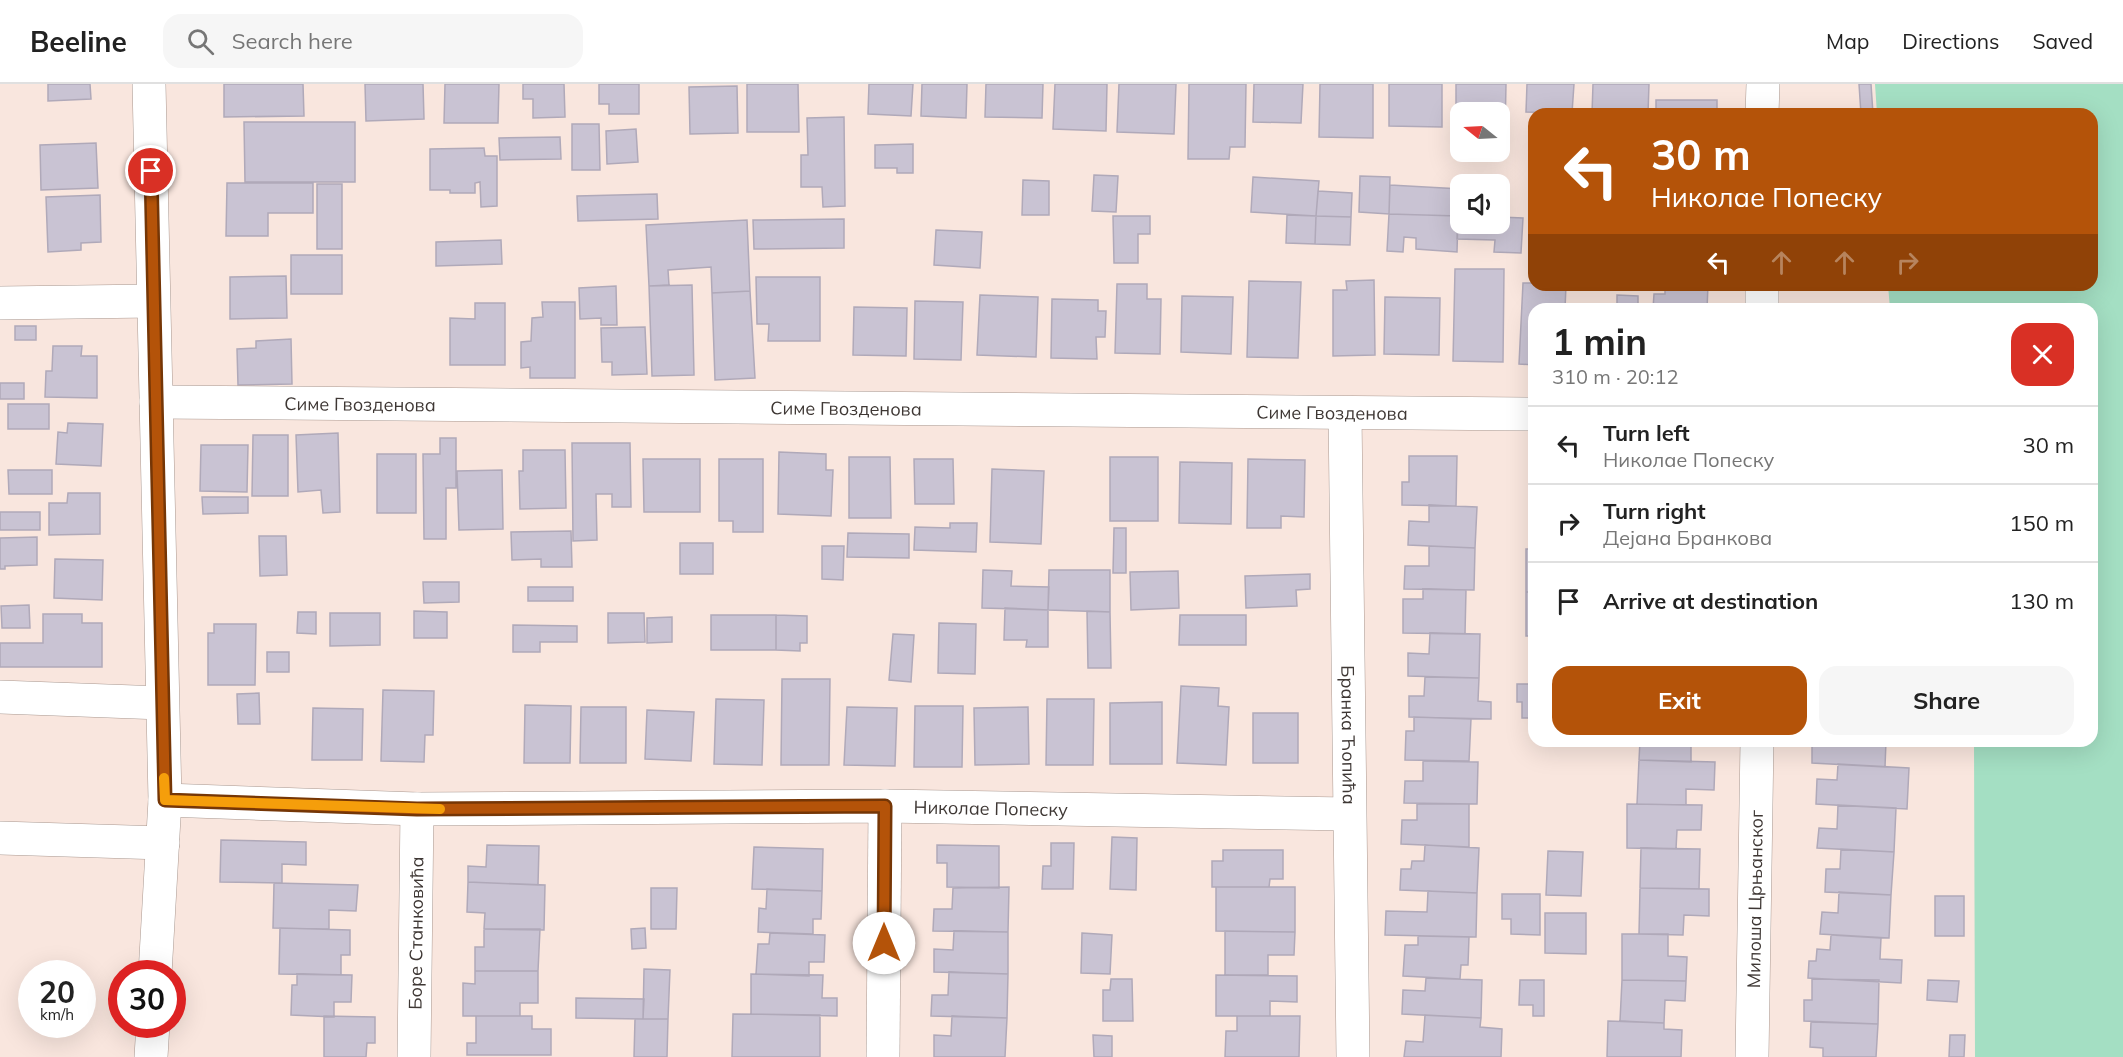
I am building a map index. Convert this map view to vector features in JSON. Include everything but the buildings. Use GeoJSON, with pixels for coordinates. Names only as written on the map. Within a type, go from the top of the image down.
{"type":"FeatureCollection","features":[{"type":"Feature","properties":{"kind":"street"},"geometry":{"type":"LineString","coordinates":[[149,84],[165,800],[157,960]]}},
{"type":"Feature","properties":{"kind":"street"},"geometry":{"type":"LineString","coordinates":[[1762,84],[1762,108]]}},
{"type":"Feature","properties":{"kind":"street"},"geometry":{"type":"LineString","coordinates":[[0,303],[153,302]]}},
{"type":"Feature","properties":{"kind":"street","name":"Симе Гвозденова"},"geometry":{"type":"LineString","coordinates":[[156,402],[1528,414]]}},
{"type":"Feature","properties":{"kind":"street","name":"Бранка Ћопића"},"geometry":{"type":"LineString","coordinates":[[1345,412],[1353,1057]]}},
{"type":"Feature","properties":{"kind":"street"},"geometry":{"type":"LineString","coordinates":[[0,697],[162,703]]}},
{"type":"Feature","properties":{"kind":"street","name":"Милоша Црњанског"},"geometry":{"type":"LineString","coordinates":[[1752,1057],[1757,747]]}},
{"type":"Feature","properties":{"kind":"street","name":"Николае Попеску"},"geometry":{"type":"LineString","coordinates":[[165,800],[417,809],[885,806],[1349,814]]}},
{"type":"Feature","properties":{"kind":"street"},"geometry":{"type":"LineString","coordinates":[[883,1057],[885,806]]}},
{"type":"Feature","properties":{"kind":"street","name":"Боре Станковића"},"geometry":{"type":"LineString","coordinates":[[414,1057],[417,809]]}},
{"type":"Feature","properties":{"kind":"street"},"geometry":{"type":"LineString","coordinates":[[0,838],[163,843]]}},
{"type":"Feature","properties":{"kind":"street"},"geometry":{"type":"LineString","coordinates":[[151,1057],[152,1038]]}},
{"type":"Feature","properties":{"kind":"green space"},"geometry":{"type":"Polygon","coordinates":[[[1875,84],[2123,84],[2123,1057],[1975,1057],[1974,747],[2098,747],[2098,303],[1890,303],[1888,291],[2098,291],[2098,108],[1877,108],[1875,84]]]}},
{"type":"Feature","properties":{"kind":"slow traffic"},"geometry":{"type":"LineString","coordinates":[[164,778],[165,800],[440,809]]}},
{"type":"Feature","properties":{"kind":"route"},"geometry":{"type":"LineString","coordinates":[[151,171],[165,800],[417,809],[885,806],[884,943]]}}]}
